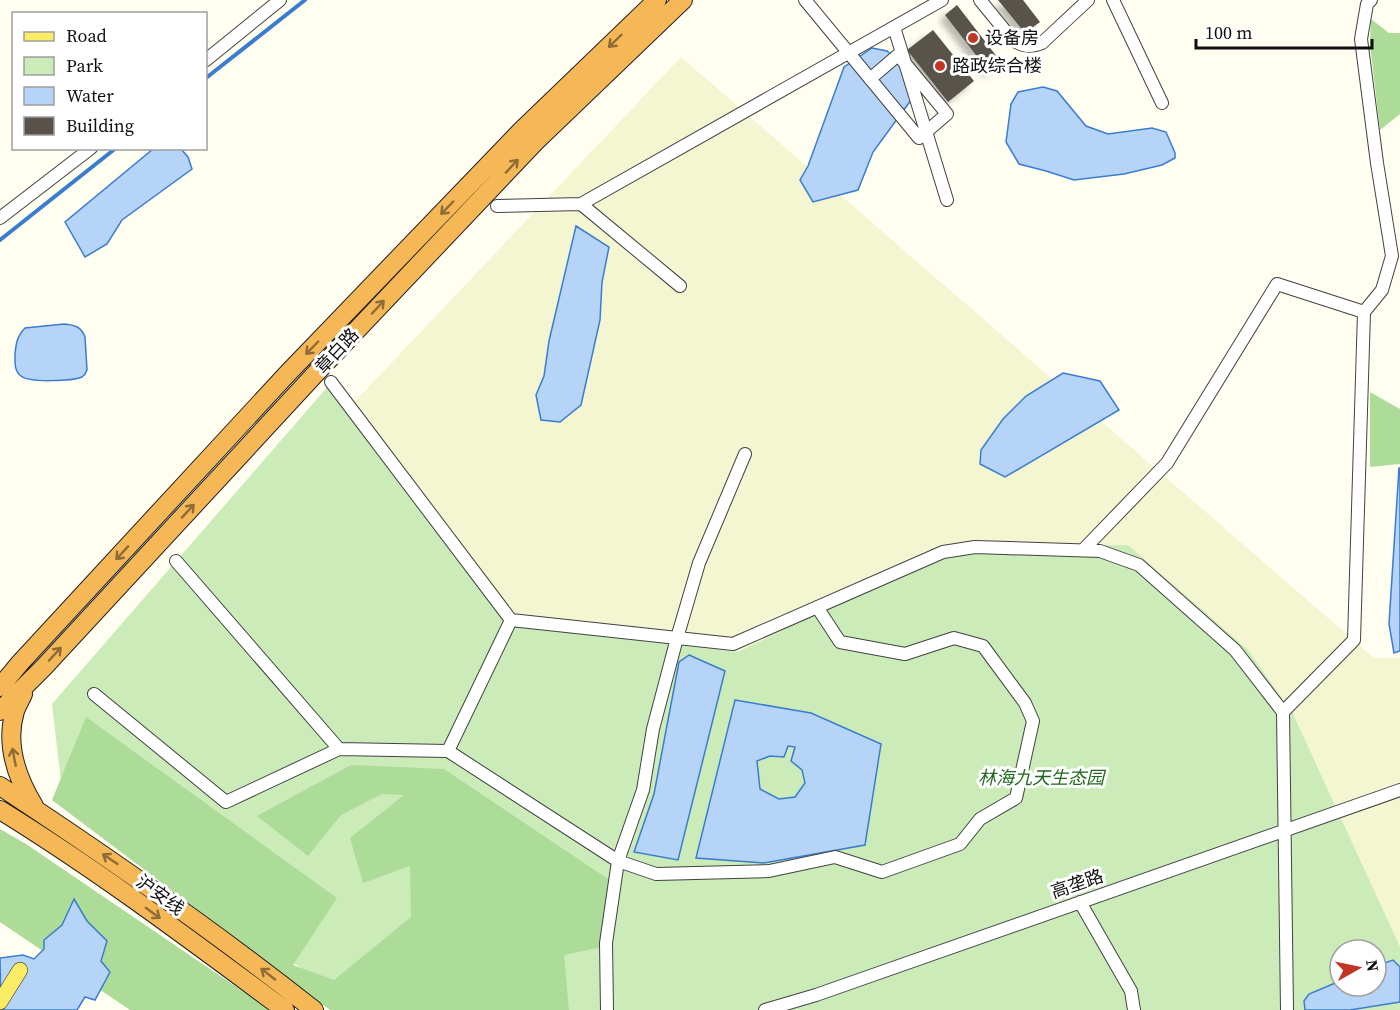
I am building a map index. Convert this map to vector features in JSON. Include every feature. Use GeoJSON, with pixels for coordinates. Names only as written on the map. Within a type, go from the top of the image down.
{"type":"FeatureCollection","features":[{"type":"Feature","properties":{"kind":"highway","name":"章白路"},"geometry":{"type":"LineString","coordinates":[[0,687],[336,323],[521,131],[657,0]]}},
{"type":"Feature","properties":{"kind":"highway","name":"章白路"},"geometry":{"type":"LineString","coordinates":[[0,711],[535,142],[683,0]]}},
{"type":"Feature","properties":{"kind":"highway"},"geometry":{"type":"LineString","coordinates":[[0,680],[20,663]]}},
{"type":"Feature","properties":{"kind":"highway"},"geometry":{"type":"LineString","coordinates":[[28,682],[15,711],[12,748],[15,767],[24,789],[37,810]]}},
{"type":"Feature","properties":{"kind":"highway","name":"沪安线"},"geometry":{"type":"LineString","coordinates":[[0,786],[116,863],[256,964],[314,1010]]}},
{"type":"Feature","properties":{"kind":"highway","name":"沪安线"},"geometry":{"type":"LineString","coordinates":[[0,810],[105,878],[285,1010]]}},
{"type":"Feature","properties":{"kind":"main road"},"geometry":{"type":"LineString","coordinates":[[0,1002],[20,970]]}},
{"type":"Feature","properties":{"kind":"street"},"geometry":{"type":"LineString","coordinates":[[207,59],[280,0]]}},
{"type":"Feature","properties":{"kind":"street"},"geometry":{"type":"LineString","coordinates":[[805,0],[870,79],[919,138],[947,114],[898,55],[870,79]]}},
{"type":"Feature","properties":{"kind":"street"},"geometry":{"type":"LineString","coordinates":[[497,206],[581,204],[942,0]]}},
{"type":"Feature","properties":{"kind":"street"},"geometry":{"type":"LineString","coordinates":[[980,0],[1016,42],[1034,46],[1042,43],[1089,0]]}},
{"type":"Feature","properties":{"kind":"street"},"geometry":{"type":"LineString","coordinates":[[1113,0],[1162,103]]}},
{"type":"Feature","properties":{"kind":"street"},"geometry":{"type":"LineString","coordinates":[[1283,712],[1354,640],[1364,312],[1382,290],[1392,256],[1361,39],[1367,4],[1371,0]]}},
{"type":"Feature","properties":{"kind":"street"},"geometry":{"type":"LineString","coordinates":[[894,27],[947,200]]}},
{"type":"Feature","properties":{"kind":"street"},"geometry":{"type":"LineString","coordinates":[[0,218],[88,150]]}},
{"type":"Feature","properties":{"kind":"street"},"geometry":{"type":"LineString","coordinates":[[581,204],[680,286]]}},
{"type":"Feature","properties":{"kind":"street"},"geometry":{"type":"LineString","coordinates":[[1083,550],[1167,464],[1277,284],[1364,312]]}},
{"type":"Feature","properties":{"kind":"street"},"geometry":{"type":"LineString","coordinates":[[331,382],[511,620],[733,644],[944,552],[975,547],[1100,551],[1139,565],[1235,650],[1283,712],[1287,1010]]}},
{"type":"Feature","properties":{"kind":"street"},"geometry":{"type":"LineString","coordinates":[[608,1010],[606,944],[618,861],[643,790],[653,729],[676,638],[699,563],[745,454]]}},
{"type":"Feature","properties":{"kind":"street"},"geometry":{"type":"LineString","coordinates":[[176,561],[339,749]]}},
{"type":"Feature","properties":{"kind":"street"},"geometry":{"type":"LineString","coordinates":[[93,694],[226,802],[339,749],[448,751],[618,861],[656,874],[769,871],[835,857],[882,872],[960,844],[980,819],[1016,798],[1033,721],[1025,703],[983,646],[954,638],[905,654],[840,642],[817,607]]}},
{"type":"Feature","properties":{"kind":"street"},"geometry":{"type":"LineString","coordinates":[[448,751],[511,620]]}},
{"type":"Feature","properties":{"kind":"street","name":"高垄路"},"geometry":{"type":"LineString","coordinates":[[765,1010],[816,995],[1400,790]]}},
{"type":"Feature","properties":{"kind":"street"},"geometry":{"type":"LineString","coordinates":[[1080,902],[1131,991],[1134,1010]]}},
{"type":"Feature","properties":{"kind":"green space"},"geometry":{"type":"Polygon","coordinates":[[[1371,19],[1389,33],[1400,33],[1400,114],[1380,130],[1370,44],[1371,19]]]}},
{"type":"Feature","properties":{"kind":"green space"},"geometry":{"type":"Polygon","coordinates":[[[681,57],[1374,658],[1400,658],[1400,1010],[1351,998],[1388,998],[1388,938],[1328,938],[1328,993],[82,690],[681,57]]]}},
{"type":"Feature","properties":{"kind":"green space","name":"林海九天生态园"},"geometry":{"type":"Polygon","coordinates":[[[330,384],[510,626],[738,652],[955,547],[1128,545],[1248,650],[1293,714],[1400,947],[1400,1010],[357,1010],[62,790],[52,704],[330,384]]]}},
{"type":"Feature","properties":{"kind":"green space"},"geometry":{"type":"Polygon","coordinates":[[[1370,392],[1400,409],[1400,464],[1370,467],[1370,392]]]}},
{"type":"Feature","properties":{"kind":"green space"},"geometry":{"type":"Polygon","coordinates":[[[86,717],[337,898],[293,965],[334,980],[411,917],[410,866],[363,883],[350,838],[404,795],[382,794],[341,815],[308,856],[257,816],[351,765],[444,769],[614,883],[602,947],[564,955],[569,1010],[330,1010],[52,800],[86,717]]]}},
{"type":"Feature","properties":{"kind":"green space"},"geometry":{"type":"Polygon","coordinates":[[[0,829],[26,844],[269,1009],[130,1010],[0,922],[0,829]]]}},
{"type":"Feature","properties":{"kind":"water"},"geometry":{"type":"Polygon","coordinates":[[[872,48],[887,51],[898,60],[911,100],[873,152],[858,190],[813,202],[800,180],[808,166],[844,67],[872,48]]]}},
{"type":"Feature","properties":{"kind":"water"},"geometry":{"type":"Polygon","coordinates":[[[1043,87],[1057,91],[1086,126],[1108,134],[1152,128],[1166,132],[1175,158],[1162,165],[1124,174],[1074,180],[1019,164],[1006,142],[1011,104],[1018,92],[1043,87]]]}},
{"type":"Feature","properties":{"kind":"water"},"geometry":{"type":"Polygon","coordinates":[[[152,150],[182,150],[188,157],[192,169],[122,220],[107,244],[85,257],[65,222],[152,150]]]}},
{"type":"Feature","properties":{"kind":"water"},"geometry":{"type":"Polygon","coordinates":[[[576,226],[609,247],[602,282],[600,320],[581,405],[560,422],[541,420],[536,395],[544,376],[549,341],[576,226]]]}},
{"type":"Feature","properties":{"kind":"water"},"geometry":{"type":"Polygon","coordinates":[[[64,324],[77,327],[85,337],[87,370],[85,375],[51,381],[32,380],[21,376],[16,369],[15,354],[17,340],[22,331],[25,328],[64,324]]]}},
{"type":"Feature","properties":{"kind":"water"},"geometry":{"type":"Polygon","coordinates":[[[1063,373],[1100,381],[1119,410],[1005,477],[980,464],[981,450],[1003,419],[1026,396],[1063,373]]]}},
{"type":"Feature","properties":{"kind":"water"},"geometry":{"type":"Polygon","coordinates":[[[1399,468],[1400,651],[1394,653],[1389,624],[1399,468]]]}},
{"type":"Feature","properties":{"kind":"water"},"geometry":{"type":"Polygon","coordinates":[[[689,655],[725,671],[678,860],[634,852],[654,794],[679,662],[689,655]]]}},
{"type":"Feature","properties":{"kind":"water"},"geometry":{"type":"Polygon","coordinates":[[[735,700],[811,713],[881,744],[865,845],[764,863],[696,858],[735,700]],[[788,746],[784,757],[770,756],[757,761],[760,789],[779,799],[795,797],[805,783],[802,770],[791,761],[795,747],[788,746]]]}},
{"type":"Feature","properties":{"kind":"water"},"geometry":{"type":"Polygon","coordinates":[[[74,899],[87,921],[107,941],[101,961],[110,972],[95,1000],[85,997],[77,1010],[1,1010],[0,958],[23,955],[34,959],[44,949],[44,940],[62,925],[74,899]]]}},
{"type":"Feature","properties":{"kind":"water"},"geometry":{"type":"Polygon","coordinates":[[[1393,960],[1400,967],[1400,1002],[1350,1010],[1305,1010],[1304,1001],[1309,994],[1328,986],[1328,998],[1388,998],[1388,962],[1393,960]]]}},
{"type":"Feature","properties":{"kind":"building"},"geometry":{"type":"Polygon","coordinates":[[[998,0],[1023,0],[1040,22],[1025,33],[998,0]]]}},
{"type":"Feature","properties":{"kind":"building","name":"设备房"},"geometry":{"type":"Polygon","coordinates":[[[957,5],[1001,62],[989,72],[945,15],[957,5]]]}},
{"type":"Feature","properties":{"kind":"building","name":"路政综合楼"},"geometry":{"type":"Polygon","coordinates":[[[933,30],[974,81],[948,102],[907,50],[933,30]]]}},
{"type":"Feature","properties":{"kind":"waterway"},"geometry":{"type":"LineString","coordinates":[[207,77],[305,0]]}},
{"type":"Feature","properties":{"kind":"waterway"},"geometry":{"type":"LineString","coordinates":[[0,240],[113,150]]}},
{"type":"Feature","properties":{"kind":"place","name":"设备房"},"geometry":{"type":"Point","coordinates":[973,38]}},
{"type":"Feature","properties":{"kind":"place","name":"路政综合楼"},"geometry":{"type":"Point","coordinates":[940,66]}}]}
